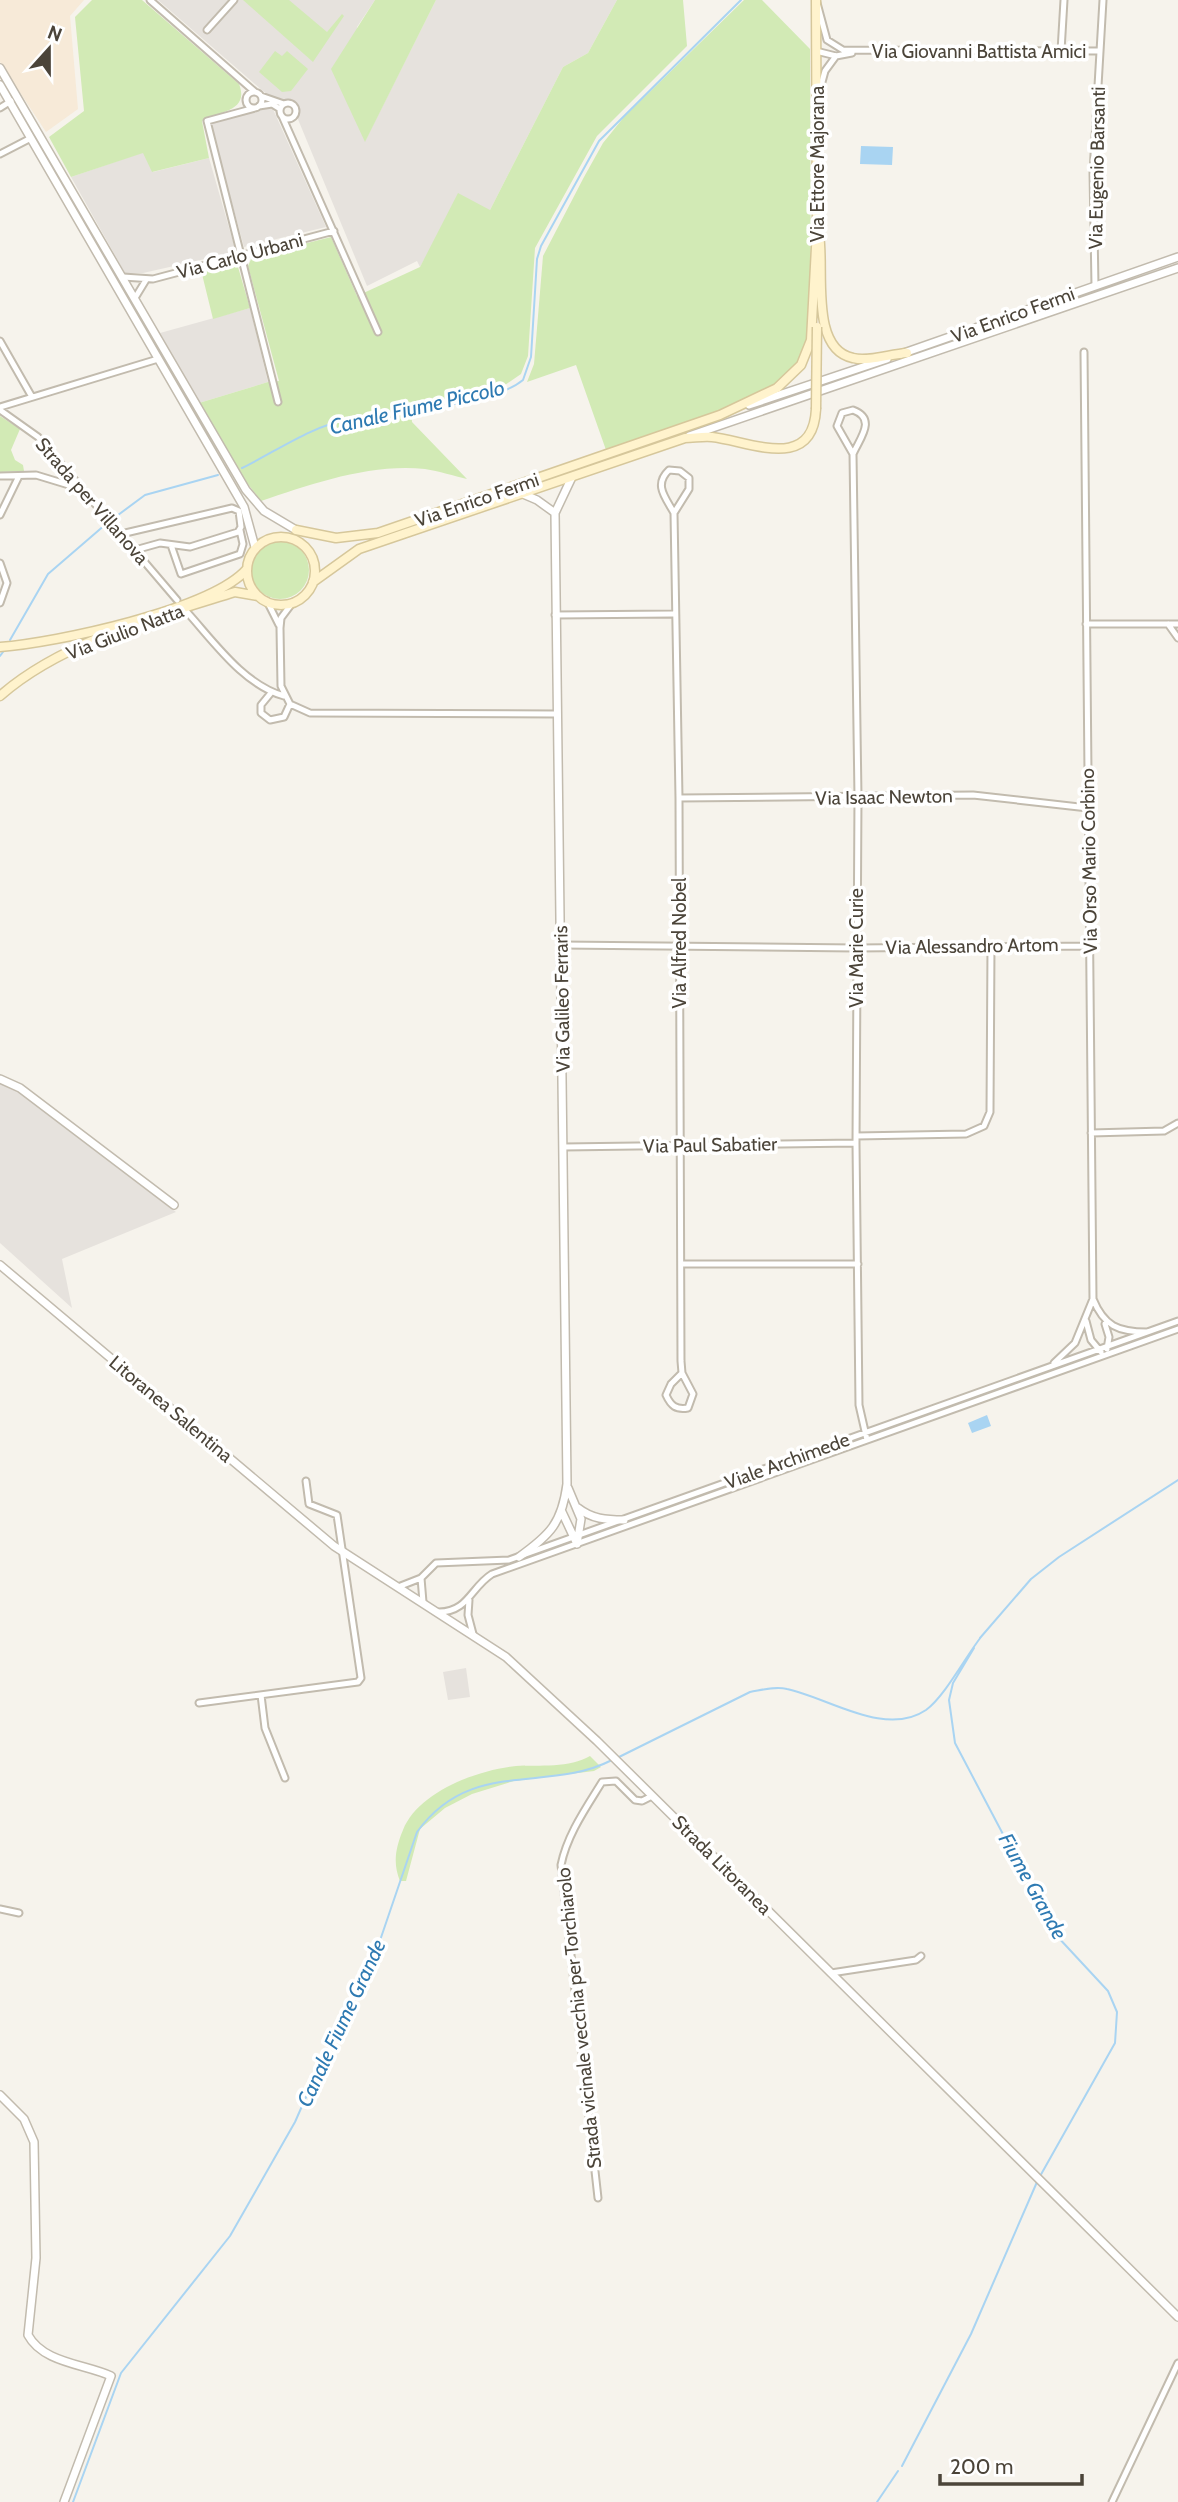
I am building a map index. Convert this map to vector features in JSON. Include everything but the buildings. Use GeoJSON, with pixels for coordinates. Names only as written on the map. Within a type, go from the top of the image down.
{"type":"FeatureCollection","features":[{"type":"Feature","properties":{"kind":"main road","name":"Via Ettore Majorana"},"geometry":{"type":"LineString","coordinates":[[685,438],[711,437],[778,450],[803,442],[811,432],[816,409],[817,327],[816,0]]}},
{"type":"Feature","properties":{"kind":"main road"},"geometry":{"type":"LineString","coordinates":[[817,229],[822,262],[823,327],[833,347],[854,359],[907,353]]}},
{"type":"Feature","properties":{"kind":"main road"},"geometry":{"type":"LineString","coordinates":[[734,410],[777,388],[801,365],[807,352],[813,332],[813,258],[817,229]]}},
{"type":"Feature","properties":{"kind":"main road","name":"Via Enrico Fermi"},"geometry":{"type":"LineString","coordinates":[[296,530],[336,538],[378,533],[734,410]]}},
{"type":"Feature","properties":{"kind":"main road","name":"Via Enrico Fermi"},"geometry":{"type":"LineString","coordinates":[[313,582],[359,549],[685,438]]}},
{"type":"Feature","properties":{"kind":"main road"},"geometry":{"type":"LineString","coordinates":[[296,530],[314,561],[313,582],[308,592],[293,602],[280,605],[262,599],[252,589],[247,569],[256,547],[273,537],[284,536],[296,530]]}},
{"type":"Feature","properties":{"kind":"main road"},"geometry":{"type":"LineString","coordinates":[[284,536],[303,544]]}},
{"type":"Feature","properties":{"kind":"main road","name":"Via Giulio Natta"},"geometry":{"type":"LineString","coordinates":[[0,647],[33,645],[133,620],[212,594],[239,578],[247,569]]}},
{"type":"Feature","properties":{"kind":"main road","name":"Via Giulio Natta"},"geometry":{"type":"LineString","coordinates":[[0,696],[48,662],[73,650],[234,592],[262,599]]}},
{"type":"Feature","properties":{"kind":"street"},"geometry":{"type":"LineString","coordinates":[[150,0],[255,92],[282,106]]}},
{"type":"Feature","properties":{"kind":"street"},"geometry":{"type":"LineString","coordinates":[[207,30],[234,0]]}},
{"type":"Feature","properties":{"kind":"street"},"geometry":{"type":"LineString","coordinates":[[816,0],[827,40],[834,47]]}},
{"type":"Feature","properties":{"kind":"street"},"geometry":{"type":"LineString","coordinates":[[1061,51],[1064,0]]}},
{"type":"Feature","properties":{"kind":"street","name":"Via Eugenio Barsanti"},"geometry":{"type":"LineString","coordinates":[[1095,286],[1094,172],[1103,0]]}},
{"type":"Feature","properties":{"kind":"street","name":"Via Giovanni Battista Amici"},"geometry":{"type":"LineString","coordinates":[[816,51],[834,47],[858,52]]}},
{"type":"Feature","properties":{"kind":"street","name":"Via Giovanni Battista Amici"},"geometry":{"type":"LineString","coordinates":[[816,51],[836,56],[858,52],[1100,51]]}},
{"type":"Feature","properties":{"kind":"street"},"geometry":{"type":"LineString","coordinates":[[816,98],[825,71],[836,56]]}},
{"type":"Feature","properties":{"kind":"street","name":"Via Enrico Fermi"},"geometry":{"type":"LineString","coordinates":[[0,68],[246,490],[264,511],[296,530]]}},
{"type":"Feature","properties":{"kind":"street"},"geometry":{"type":"LineString","coordinates":[[242,81],[247,105],[257,107]]}},
{"type":"Feature","properties":{"kind":"street"},"geometry":{"type":"LineString","coordinates":[[0,85],[244,507],[256,547]]}},
{"type":"Feature","properties":{"kind":"street"},"geometry":{"type":"LineString","coordinates":[[235,113],[246,98],[255,92]]}},
{"type":"Feature","properties":{"kind":"street"},"geometry":{"type":"LineString","coordinates":[[257,107],[261,96]]}},
{"type":"Feature","properties":{"kind":"street"},"geometry":{"type":"LineString","coordinates":[[0,108],[11,101]]}},
{"type":"Feature","properties":{"kind":"street"},"geometry":{"type":"LineString","coordinates":[[278,402],[207,121],[257,107],[272,104],[282,106],[289,103],[295,107],[296,113],[289,130]]}},
{"type":"Feature","properties":{"kind":"street"},"geometry":{"type":"LineString","coordinates":[[282,106],[282,116],[378,332]]}},
{"type":"Feature","properties":{"kind":"street"},"geometry":{"type":"LineString","coordinates":[[282,116],[292,119]]}},
{"type":"Feature","properties":{"kind":"street"},"geometry":{"type":"LineString","coordinates":[[0,154],[32,137]]}},
{"type":"Feature","properties":{"kind":"street","name":"Via Carlo Urbani"},"geometry":{"type":"LineString","coordinates":[[123,277],[146,280],[334,232]]}},
{"type":"Feature","properties":{"kind":"street","name":"Via Enrico Fermi"},"geometry":{"type":"LineString","coordinates":[[734,410],[907,353],[1178,257]]}},
{"type":"Feature","properties":{"kind":"street","name":"Via Enrico Fermi"},"geometry":{"type":"LineString","coordinates":[[685,438],[1178,268]]}},
{"type":"Feature","properties":{"kind":"street"},"geometry":{"type":"LineString","coordinates":[[135,298],[146,280]]}},
{"type":"Feature","properties":{"kind":"street"},"geometry":{"type":"LineString","coordinates":[[0,341],[32,397]]}},
{"type":"Feature","properties":{"kind":"street","name":"Via Orso Mario Corbino"},"geometry":{"type":"LineString","coordinates":[[1084,352],[1093,1299],[1109,1337],[1106,1355]]}},
{"type":"Feature","properties":{"kind":"street"},"geometry":{"type":"LineString","coordinates":[[0,408],[158,359]]}},
{"type":"Feature","properties":{"kind":"street","name":"Strada per Villanova"},"geometry":{"type":"LineString","coordinates":[[0,408],[33,432],[177,600]]}},
{"type":"Feature","properties":{"kind":"street","name":"Via Marie Curie"},"geometry":{"type":"LineString","coordinates":[[853,454],[837,426],[842,413],[853,410],[863,415],[866,421],[866,429],[853,454],[858,797],[856,1140],[859,1405],[867,1440]]}},
{"type":"Feature","properties":{"kind":"street","name":"Via Alfred Nobel"},"geometry":{"type":"LineString","coordinates":[[674,513],[690,489],[688,478],[680,471],[668,470],[660,486],[674,513],[673,614],[679,798],[682,1373],[691,1386],[693,1402],[688,1408],[680,1410],[673,1407],[666,1395],[671,1384],[682,1373]]}},
{"type":"Feature","properties":{"kind":"street"},"geometry":{"type":"LineString","coordinates":[[0,514],[19,475]]}},
{"type":"Feature","properties":{"kind":"street"},"geometry":{"type":"LineString","coordinates":[[0,476],[57,479],[84,490]]}},
{"type":"Feature","properties":{"kind":"street"},"geometry":{"type":"LineString","coordinates":[[523,494],[555,513],[572,477]]}},
{"type":"Feature","properties":{"kind":"street"},"geometry":{"type":"LineString","coordinates":[[121,534],[232,508],[239,511],[243,544],[240,554],[181,574],[172,545]]}},
{"type":"Feature","properties":{"kind":"street","name":"Via Galileo Ferraris"},"geometry":{"type":"LineString","coordinates":[[519,1557],[541,1542],[562,1512],[567,1484],[555,513]]}},
{"type":"Feature","properties":{"kind":"street"},"geometry":{"type":"LineString","coordinates":[[135,550],[160,543],[190,547],[240,530]]}},
{"type":"Feature","properties":{"kind":"street"},"geometry":{"type":"LineString","coordinates":[[0,563],[7,583],[0,603]]}},
{"type":"Feature","properties":{"kind":"street"},"geometry":{"type":"LineString","coordinates":[[262,599],[280,628]]}},
{"type":"Feature","properties":{"kind":"street"},"geometry":{"type":"LineString","coordinates":[[293,602],[281,618],[279,670],[284,696],[290,704],[310,713],[556,714]]}},
{"type":"Feature","properties":{"kind":"street"},"geometry":{"type":"LineString","coordinates":[[187,612],[227,657],[270,694],[284,696]]}},
{"type":"Feature","properties":{"kind":"street"},"geometry":{"type":"LineString","coordinates":[[555,615],[673,614]]}},
{"type":"Feature","properties":{"kind":"street"},"geometry":{"type":"LineString","coordinates":[[1086,624],[1178,624]]}},
{"type":"Feature","properties":{"kind":"street"},"geometry":{"type":"LineString","coordinates":[[1168,624],[1178,638]]}},
{"type":"Feature","properties":{"kind":"street"},"geometry":{"type":"LineString","coordinates":[[270,694],[261,705],[261,713],[270,720],[284,717],[290,704]]}},
{"type":"Feature","properties":{"kind":"street","name":"Via Isaac Newton"},"geometry":{"type":"LineString","coordinates":[[679,798],[973,795],[1088,807]]}},
{"type":"Feature","properties":{"kind":"street","name":"Via Alessandro Artom"},"geometry":{"type":"LineString","coordinates":[[561,945],[856,948],[1090,946]]}},
{"type":"Feature","properties":{"kind":"street","name":"Via Paul Sabatier"},"geometry":{"type":"LineString","coordinates":[[564,1147],[856,1140],[966,1134],[984,1126],[990,1112],[991,946]]}},
{"type":"Feature","properties":{"kind":"street"},"geometry":{"type":"LineString","coordinates":[[0,1079],[20,1088],[174,1205]]}},
{"type":"Feature","properties":{"kind":"street"},"geometry":{"type":"LineString","coordinates":[[1091,1133],[1164,1131],[1178,1123]]}},
{"type":"Feature","properties":{"kind":"street"},"geometry":{"type":"LineString","coordinates":[[682,1264],[858,1264]]}},
{"type":"Feature","properties":{"kind":"street","name":"Litoranea Salentina"},"geometry":{"type":"LineString","coordinates":[[0,1265],[342,1552]]}},
{"type":"Feature","properties":{"kind":"street"},"geometry":{"type":"LineString","coordinates":[[1045,1369],[1067,1353],[1086,1321],[1093,1299]]}},
{"type":"Feature","properties":{"kind":"street"},"geometry":{"type":"LineString","coordinates":[[1086,1321],[1091,1340],[1106,1355]]}},
{"type":"Feature","properties":{"kind":"street","name":"Viale Archimede"},"geometry":{"type":"LineString","coordinates":[[439,1612],[455,1611],[469,1600],[481,1581],[492,1574],[624,1520],[1178,1321]]}},
{"type":"Feature","properties":{"kind":"street"},"geometry":{"type":"LineString","coordinates":[[1104,1322],[1122,1331],[1147,1332]]}},
{"type":"Feature","properties":{"kind":"street","name":"Viale Archimede"},"geometry":{"type":"LineString","coordinates":[[398,1587],[421,1578],[430,1567],[446,1561],[488,1562],[519,1557],[576,1539],[867,1440],[1178,1329]]}},
{"type":"Feature","properties":{"kind":"street"},"geometry":{"type":"LineString","coordinates":[[199,1703],[358,1682],[362,1678],[337,1515],[309,1504],[306,1481]]}},
{"type":"Feature","properties":{"kind":"street","name":"Via Galileo Ferraris"},"geometry":{"type":"LineString","coordinates":[[567,1484],[581,1519],[576,1539]]}},
{"type":"Feature","properties":{"kind":"street"},"geometry":{"type":"LineString","coordinates":[[577,1507],[587,1515],[604,1520],[624,1520]]}},
{"type":"Feature","properties":{"kind":"street"},"geometry":{"type":"LineString","coordinates":[[562,1512],[576,1539]]}},
{"type":"Feature","properties":{"kind":"street","name":"Strada Litoranea"},"geometry":{"type":"LineString","coordinates":[[342,1552],[506,1657],[652,1796],[1178,2317]]}},
{"type":"Feature","properties":{"kind":"street"},"geometry":{"type":"LineString","coordinates":[[421,1578],[423,1602]]}},
{"type":"Feature","properties":{"kind":"street"},"geometry":{"type":"LineString","coordinates":[[469,1600],[468,1615],[473,1634]]}},
{"type":"Feature","properties":{"kind":"street"},"geometry":{"type":"LineString","coordinates":[[261,1695],[265,1728],[285,1778]]}},
{"type":"Feature","properties":{"kind":"street","name":"Strada vicinale vecchia per Torchiarolo"},"geometry":{"type":"LineString","coordinates":[[598,2198],[561,1865],[564,1850],[602,1782],[616,1781],[635,1800],[642,1801],[652,1796]]}},
{"type":"Feature","properties":{"kind":"street"},"geometry":{"type":"LineString","coordinates":[[0,1909],[19,1913]]}},
{"type":"Feature","properties":{"kind":"street"},"geometry":{"type":"LineString","coordinates":[[831,1973],[916,1960],[921,1956]]}},
{"type":"Feature","properties":{"kind":"street"},"geometry":{"type":"LineString","coordinates":[[0,2095],[24,2119],[34,2142],[36,2258],[28,2335],[34,2346],[49,2355],[111,2376],[64,2502]]}},
{"type":"Feature","properties":{"kind":"street"},"geometry":{"type":"LineString","coordinates":[[1112,2502],[1178,2363]]}},
{"type":"Feature","properties":{"kind":"shaded area"},"geometry":{"type":"Polygon","coordinates":[[[0,0],[84,0],[70,16],[78,109],[46,132],[0,62],[0,0]]]}},
{"type":"Feature","properties":{"kind":"shaded area"},"geometry":{"type":"Polygon","coordinates":[[[158,0],[375,0],[357,27],[365,141],[436,0],[617,0],[588,53],[563,67],[490,210],[431,248],[420,267],[417,261],[367,286],[290,100],[270,97],[158,0]]]}},
{"type":"Feature","properties":{"kind":"shaded area"},"geometry":{"type":"Polygon","coordinates":[[[272,107],[326,227],[244,247],[210,123],[272,107]]]}},
{"type":"Feature","properties":{"kind":"shaded area"},"geometry":{"type":"Polygon","coordinates":[[[144,152],[153,172],[209,158],[236,252],[143,273],[125,273],[71,177],[144,152]]]}},
{"type":"Feature","properties":{"kind":"shaded area"},"geometry":{"type":"Polygon","coordinates":[[[250,308],[268,382],[199,403],[160,333],[250,308]]]}},
{"type":"Feature","properties":{"kind":"shaded area"},"geometry":{"type":"Polygon","coordinates":[[[0,1083],[19,1091],[176,1212],[62,1259],[72,1308],[0,1243],[0,1083]]]}},
{"type":"Feature","properties":{"kind":"shaded area"},"geometry":{"type":"Polygon","coordinates":[[[466,1668],[470,1697],[448,1700],[443,1672],[466,1668]]]}},
{"type":"Feature","properties":{"kind":"green space"},"geometry":{"type":"Polygon","coordinates":[[[92,0],[142,0],[239,84],[240,100],[236,105],[202,121],[209,158],[152,172],[143,153],[71,177],[49,137],[84,111],[75,17],[92,0]]]}},
{"type":"Feature","properties":{"kind":"green space"},"geometry":{"type":"Polygon","coordinates":[[[243,0],[289,0],[327,32],[342,14],[344,16],[313,62],[243,0]]]}},
{"type":"Feature","properties":{"kind":"green space"},"geometry":{"type":"Polygon","coordinates":[[[375,0],[436,0],[365,142],[331,69],[375,0]]]}},
{"type":"Feature","properties":{"kind":"green space"},"geometry":{"type":"Polygon","coordinates":[[[617,0],[683,0],[687,46],[597,136],[535,248],[528,356],[521,374],[505,385],[483,392],[411,405],[412,422],[467,479],[425,469],[384,469],[342,476],[261,501],[244,479],[199,403],[279,381],[248,266],[252,257],[331,237],[357,296],[420,267],[458,193],[490,210],[563,67],[588,53],[617,0]]]}},
{"type":"Feature","properties":{"kind":"green space"},"geometry":{"type":"Polygon","coordinates":[[[744,0],[762,0],[810,49],[811,325],[806,352],[788,377],[765,391],[722,410],[606,450],[576,365],[527,382],[534,364],[543,256],[603,143],[624,117],[744,0]]]}},
{"type":"Feature","properties":{"kind":"green space"},"geometry":{"type":"Polygon","coordinates":[[[275,51],[282,56],[287,51],[308,69],[291,91],[282,92],[259,72],[275,51]]]}},
{"type":"Feature","properties":{"kind":"green space"},"geometry":{"type":"Polygon","coordinates":[[[230,263],[238,267],[250,308],[213,319],[201,270],[230,263]]]}},
{"type":"Feature","properties":{"kind":"green space"},"geometry":{"type":"Polygon","coordinates":[[[0,416],[20,429],[11,450],[15,460],[23,465],[24,471],[0,472],[0,416]]]}},
{"type":"Feature","properties":{"kind":"green space"},"geometry":{"type":"Polygon","coordinates":[[[274,541],[286,541],[301,549],[309,564],[309,576],[301,591],[286,599],[274,599],[259,591],[251,576],[251,564],[259,549],[274,541]]]}},
{"type":"Feature","properties":{"kind":"green space"},"geometry":{"type":"Polygon","coordinates":[[[590,1756],[601,1767],[594,1771],[514,1781],[472,1794],[445,1808],[420,1829],[406,1881],[400,1881],[396,1856],[403,1830],[421,1805],[435,1794],[484,1772],[516,1766],[564,1764],[590,1756]]]}},
{"type":"Feature","properties":{"kind":"water"},"geometry":{"type":"Polygon","coordinates":[[[861,146],[893,147],[892,165],[860,164],[861,146]]]}},
{"type":"Feature","properties":{"kind":"water"},"geometry":{"type":"Polygon","coordinates":[[[987,1415],[991,1426],[972,1433],[968,1423],[987,1415]]]}},
{"type":"Feature","properties":{"kind":"waterway","name":"Canale Fiume Piccolo"},"geometry":{"type":"LineString","coordinates":[[242,468],[308,433],[336,422],[465,402],[508,389],[523,380],[531,357],[537,259],[541,246],[599,141],[741,0]]}},
{"type":"Feature","properties":{"kind":"waterway","name":"Canale Fiume Piccolo"},"geometry":{"type":"LineString","coordinates":[[114,518],[145,495],[218,475]]}},
{"type":"Feature","properties":{"kind":"waterway","name":"Canale Fiume Piccolo"},"geometry":{"type":"LineString","coordinates":[[10,640],[48,574],[106,524]]}},
{"type":"Feature","properties":{"kind":"waterway","name":"Canale Fiume Piccolo"},"geometry":{"type":"LineString","coordinates":[[0,656],[3,652]]}},
{"type":"Feature","properties":{"kind":"waterway","name":"Fiume Grande"},"geometry":{"type":"LineString","coordinates":[[980,1638],[1031,1579],[1059,1557],[1178,1480]]}},
{"type":"Feature","properties":{"kind":"waterway","name":"Canale Fiume Grande"},"geometry":{"type":"LineString","coordinates":[[617,1758],[750,1692],[768,1689],[787,1689],[803,1693],[875,1718],[893,1720],[910,1717],[933,1704],[981,1637]]}},
{"type":"Feature","properties":{"kind":"waterway","name":"Fiume Grande"},"geometry":{"type":"LineString","coordinates":[[974,1648],[953,1683],[949,1700],[955,1743],[1056,1935],[1108,1991],[1117,2012],[1115,2043],[1039,2178]]}},
{"type":"Feature","properties":{"kind":"waterway","name":"Canale Fiume Grande"},"geometry":{"type":"LineString","coordinates":[[73,2502],[121,2373],[230,2236],[295,2122],[336,2029],[350,2009],[373,1961],[417,1832],[438,1809],[461,1794],[485,1785],[587,1770],[612,1760]]}},
{"type":"Feature","properties":{"kind":"waterway","name":"Fiume Grande"},"geometry":{"type":"LineString","coordinates":[[902,2466],[971,2334],[1037,2182]]}},
{"type":"Feature","properties":{"kind":"waterway","name":"Fiume Grande"},"geometry":{"type":"LineString","coordinates":[[877,2502],[898,2471]]}}]}
